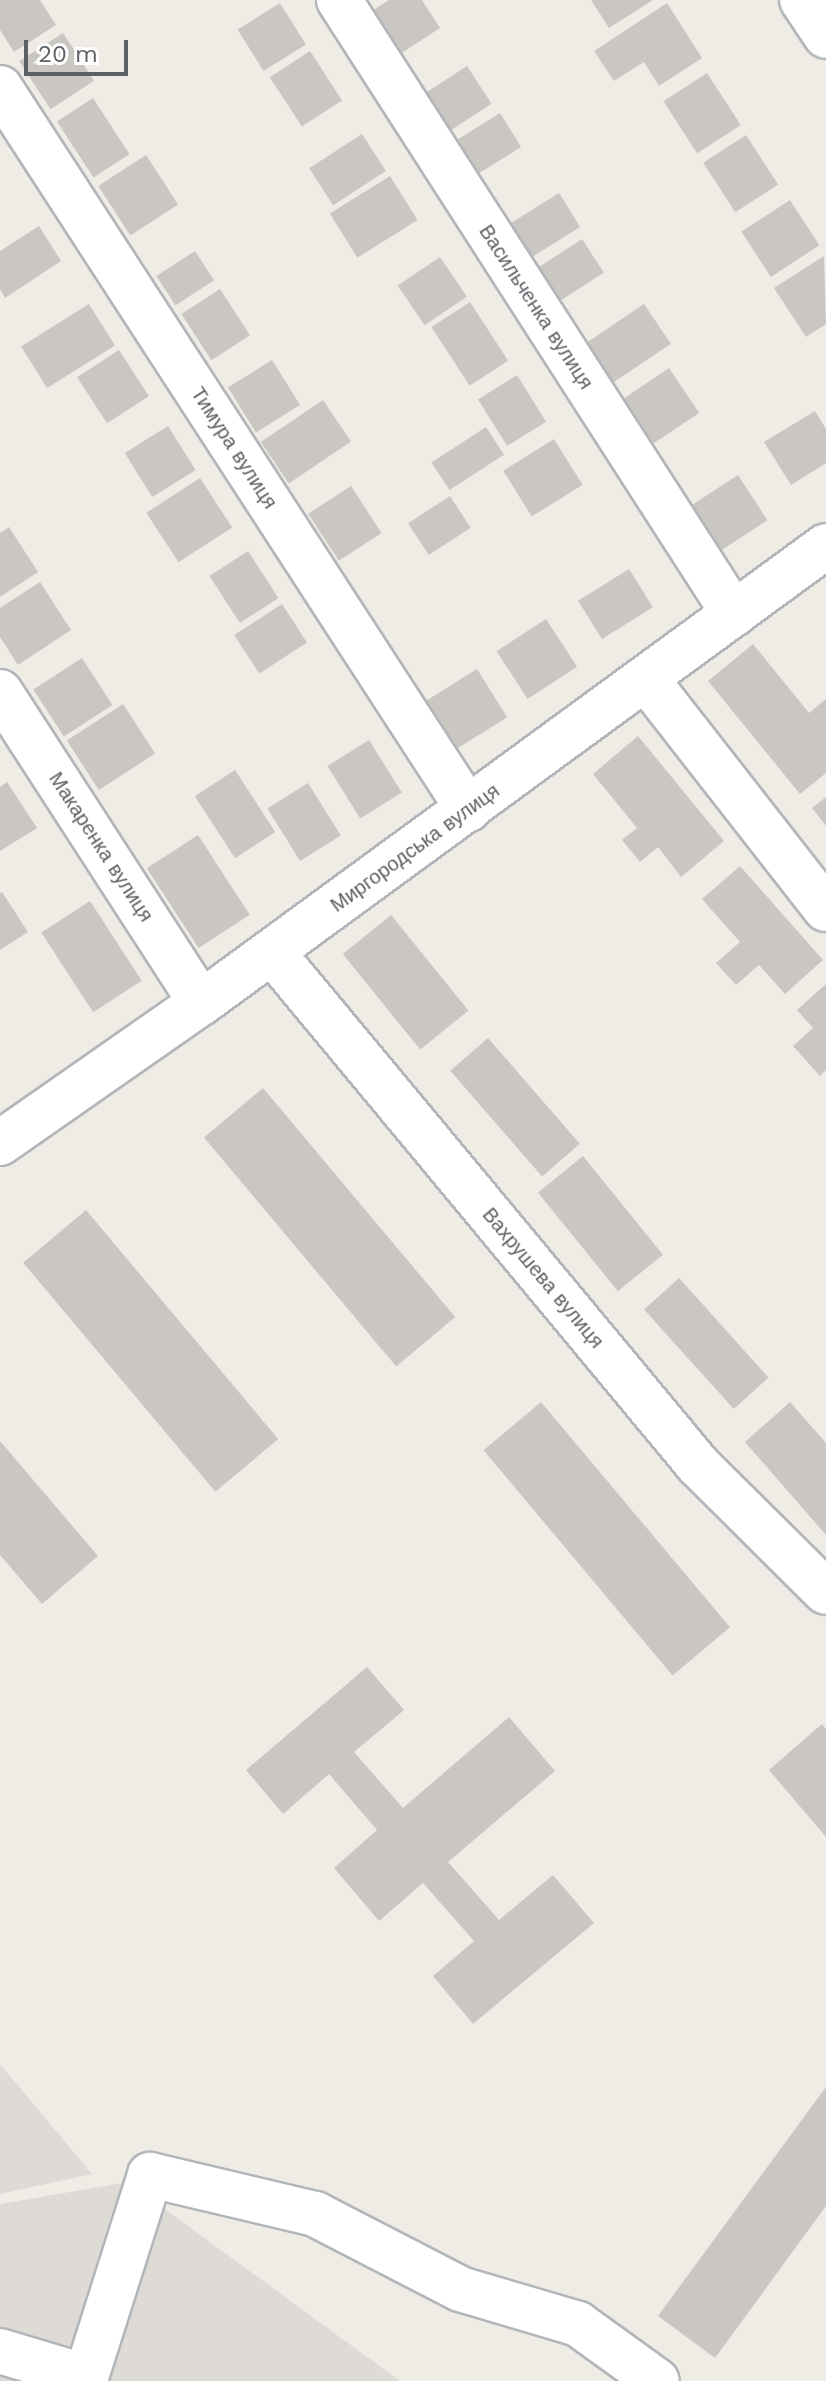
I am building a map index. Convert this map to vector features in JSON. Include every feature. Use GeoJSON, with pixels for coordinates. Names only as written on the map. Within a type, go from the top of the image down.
{"type":"FeatureCollection","features":[{"type":"Feature","properties":{"kind":"street","name":"Васильченка вулиця"},"geometry":{"type":"LineString","coordinates":[[339,0],[734,614]]}},
{"type":"Feature","properties":{"kind":"street"},"geometry":{"type":"LineString","coordinates":[[802,0],[826,36]]}},
{"type":"Feature","properties":{"kind":"street","name":"Тимура вулиця"},"geometry":{"type":"LineString","coordinates":[[0,88],[468,809]]}},
{"type":"Feature","properties":{"kind":"street","name":"Миргородська вулиця"},"geometry":{"type":"LineString","coordinates":[[0,1143],[272,952],[826,546]]}},
{"type":"Feature","properties":{"kind":"street"},"geometry":{"type":"LineString","coordinates":[[646,679],[826,909]]}},
{"type":"Feature","properties":{"kind":"street","name":"Макаренка вулиця"},"geometry":{"type":"LineString","coordinates":[[0,692],[201,1003]]}},
{"type":"Feature","properties":{"kind":"street","name":"Вахрушева вулиця"},"geometry":{"type":"LineString","coordinates":[[272,952],[698,1465],[826,1592]]}},
{"type":"Feature","properties":{"kind":"street"},"geometry":{"type":"LineString","coordinates":[[0,2351],[86,2377],[150,2175],[315,2214],[460,2289],[578,2324],[657,2381]]}},
{"type":"Feature","properties":{"kind":"shaded area"},"geometry":{"type":"Polygon","coordinates":[[[0,2064],[92,2174],[0,2194],[0,2064]]]}},
{"type":"Feature","properties":{"kind":"shaded area"},"geometry":{"type":"Polygon","coordinates":[[[128,2182],[400,2381],[0,2381],[0,2204],[128,2182]]]}},
{"type":"Feature","properties":{"kind":"building"},"geometry":{"type":"Polygon","coordinates":[[[0,0],[40,0],[56,25],[14,52],[0,30],[0,0]]]}},
{"type":"Feature","properties":{"kind":"building"},"geometry":{"type":"Polygon","coordinates":[[[389,0],[422,0],[440,28],[400,54],[372,11],[389,0]]]}},
{"type":"Feature","properties":{"kind":"building"},"geometry":{"type":"Polygon","coordinates":[[[591,0],[653,0],[609,28],[591,0]]]}},
{"type":"Feature","properties":{"kind":"building"},"geometry":{"type":"Polygon","coordinates":[[[280,3],[306,45],[264,71],[238,29],[280,3]]]}},
{"type":"Feature","properties":{"kind":"building"},"geometry":{"type":"Polygon","coordinates":[[[667,3],[702,58],[659,86],[644,62],[614,81],[594,51],[667,3]]]}},
{"type":"Feature","properties":{"kind":"building"},"geometry":{"type":"Polygon","coordinates":[[[63,33],[94,81],[50,109],[19,61],[63,33]]]}},
{"type":"Feature","properties":{"kind":"building"},"geometry":{"type":"Polygon","coordinates":[[[310,51],[342,100],[302,127],[270,77],[310,51]]]}},
{"type":"Feature","properties":{"kind":"building"},"geometry":{"type":"Polygon","coordinates":[[[467,66],[492,104],[451,130],[427,92],[467,66]]]}},
{"type":"Feature","properties":{"kind":"building"},"geometry":{"type":"Polygon","coordinates":[[[707,73],[741,125],[697,153],[663,101],[707,73]]]}},
{"type":"Feature","properties":{"kind":"building"},"geometry":{"type":"Polygon","coordinates":[[[93,98],[129,154],[93,178],[57,121],[93,98]]]}},
{"type":"Feature","properties":{"kind":"building"},"geometry":{"type":"Polygon","coordinates":[[[500,113],[521,147],[477,174],[456,141],[500,113]]]}},
{"type":"Feature","properties":{"kind":"building"},"geometry":{"type":"Polygon","coordinates":[[[362,134],[386,171],[333,205],[309,168],[362,134]]]}},
{"type":"Feature","properties":{"kind":"building"},"geometry":{"type":"Polygon","coordinates":[[[746,135],[778,184],[735,212],[703,163],[746,135]]]}},
{"type":"Feature","properties":{"kind":"building"},"geometry":{"type":"Polygon","coordinates":[[[146,155],[178,204],[130,236],[98,186],[146,155]]]}},
{"type":"Feature","properties":{"kind":"building"},"geometry":{"type":"Polygon","coordinates":[[[390,176],[418,220],[357,258],[330,214],[390,176]]]}},
{"type":"Feature","properties":{"kind":"building"},"geometry":{"type":"Polygon","coordinates":[[[559,193],[580,227],[531,258],[510,224],[559,193]]]}},
{"type":"Feature","properties":{"kind":"building"},"geometry":{"type":"Polygon","coordinates":[[[790,200],[819,245],[771,277],[741,232],[790,200]]]}},
{"type":"Feature","properties":{"kind":"building"},"geometry":{"type":"Polygon","coordinates":[[[39,226],[61,261],[5,298],[0,289],[0,251],[39,226]]]}},
{"type":"Feature","properties":{"kind":"building"},"geometry":{"type":"Polygon","coordinates":[[[582,239],[604,273],[558,302],[537,268],[582,239]]]}},
{"type":"Feature","properties":{"kind":"building"},"geometry":{"type":"Polygon","coordinates":[[[195,251],[214,280],[175,305],[156,276],[195,251]]]}},
{"type":"Feature","properties":{"kind":"building"},"geometry":{"type":"Polygon","coordinates":[[[824,256],[826,324],[806,337],[774,288],[824,256]]]}},
{"type":"Feature","properties":{"kind":"building"},"geometry":{"type":"Polygon","coordinates":[[[440,257],[467,297],[425,325],[398,286],[440,257]]]}},
{"type":"Feature","properties":{"kind":"building"},"geometry":{"type":"Polygon","coordinates":[[[220,289],[250,335],[211,360],[181,314],[220,289]]]}},
{"type":"Feature","properties":{"kind":"building"},"geometry":{"type":"Polygon","coordinates":[[[470,302],[508,361],[470,386],[431,327],[470,302]]]}},
{"type":"Feature","properties":{"kind":"building"},"geometry":{"type":"Polygon","coordinates":[[[89,304],[115,346],[47,388],[21,346],[89,304]]]}},
{"type":"Feature","properties":{"kind":"building"},"geometry":{"type":"Polygon","coordinates":[[[644,304],[671,344],[611,384],[584,344],[644,304]]]}},
{"type":"Feature","properties":{"kind":"building"},"geometry":{"type":"Polygon","coordinates":[[[119,350],[149,396],[107,423],[77,377],[119,350]]]}},
{"type":"Feature","properties":{"kind":"building"},"geometry":{"type":"Polygon","coordinates":[[[272,360],[300,405],[256,433],[228,388],[272,360]]]}},
{"type":"Feature","properties":{"kind":"building"},"geometry":{"type":"Polygon","coordinates":[[[669,368],[699,413],[654,444],[623,399],[669,368]]]}},
{"type":"Feature","properties":{"kind":"building"},"geometry":{"type":"Polygon","coordinates":[[[517,375],[546,422],[507,446],[478,399],[517,375]]]}},
{"type":"Feature","properties":{"kind":"building"},"geometry":{"type":"Polygon","coordinates":[[[323,400],[351,441],[289,483],[261,442],[323,400]]]}},
{"type":"Feature","properties":{"kind":"building"},"geometry":{"type":"Polygon","coordinates":[[[815,411],[826,429],[826,463],[791,485],[764,442],[815,411]]]}},
{"type":"Feature","properties":{"kind":"building"},"geometry":{"type":"Polygon","coordinates":[[[168,426],[196,470],[152,497],[125,453],[168,426]]]}},
{"type":"Feature","properties":{"kind":"building"},"geometry":{"type":"Polygon","coordinates":[[[486,427],[504,455],[449,490],[431,462],[486,427]]]}},
{"type":"Feature","properties":{"kind":"building"},"geometry":{"type":"Polygon","coordinates":[[[554,439],[583,485],[532,517],[503,471],[554,439]]]}},
{"type":"Feature","properties":{"kind":"building"},"geometry":{"type":"Polygon","coordinates":[[[738,475],[767,520],[717,553],[688,508],[738,475]]]}},
{"type":"Feature","properties":{"kind":"building"},"geometry":{"type":"Polygon","coordinates":[[[200,478],[232,527],[178,562],[146,513],[200,478]]]}},
{"type":"Feature","properties":{"kind":"building"},"geometry":{"type":"Polygon","coordinates":[[[351,486],[381,533],[339,561],[308,514],[351,486]]]}},
{"type":"Feature","properties":{"kind":"building"},"geometry":{"type":"Polygon","coordinates":[[[450,496],[471,528],[429,555],[408,523],[450,496]]]}},
{"type":"Feature","properties":{"kind":"building"},"geometry":{"type":"Polygon","coordinates":[[[9,527],[38,572],[0,597],[0,533],[9,527]]]}},
{"type":"Feature","properties":{"kind":"building"},"geometry":{"type":"Polygon","coordinates":[[[248,551],[278,598],[240,623],[209,576],[248,551]]]}},
{"type":"Feature","properties":{"kind":"building"},"geometry":{"type":"Polygon","coordinates":[[[629,569],[653,607],[602,639],[578,601],[629,569]]]}},
{"type":"Feature","properties":{"kind":"building"},"geometry":{"type":"Polygon","coordinates":[[[40,582],[71,630],[18,665],[0,637],[0,608],[40,582]]]}},
{"type":"Feature","properties":{"kind":"building"},"geometry":{"type":"Polygon","coordinates":[[[282,604],[307,643],[259,674],[234,635],[282,604]]]}},
{"type":"Feature","properties":{"kind":"building"},"geometry":{"type":"Polygon","coordinates":[[[546,619],[577,667],[528,699],[497,651],[546,619]]]}},
{"type":"Feature","properties":{"kind":"building"},"geometry":{"type":"Polygon","coordinates":[[[753,644],[809,713],[826,699],[826,773],[800,794],[708,681],[753,644]]]}},
{"type":"Feature","properties":{"kind":"building"},"geometry":{"type":"Polygon","coordinates":[[[82,658],[112,705],[64,737],[33,690],[82,658]]]}},
{"type":"Feature","properties":{"kind":"building"},"geometry":{"type":"Polygon","coordinates":[[[477,669],[507,717],[457,749],[427,700],[477,669]]]}},
{"type":"Feature","properties":{"kind":"building"},"geometry":{"type":"Polygon","coordinates":[[[123,704],[155,753],[99,790],[67,740],[123,704]]]}},
{"type":"Feature","properties":{"kind":"building"},"geometry":{"type":"Polygon","coordinates":[[[638,736],[724,841],[681,877],[658,847],[640,862],[622,840],[637,828],[593,774],[638,736]]]}},
{"type":"Feature","properties":{"kind":"building"},"geometry":{"type":"Polygon","coordinates":[[[369,740],[402,793],[360,819],[327,766],[369,740]]]}},
{"type":"Feature","properties":{"kind":"building"},"geometry":{"type":"Polygon","coordinates":[[[235,770],[275,832],[235,858],[195,796],[235,770]]]}},
{"type":"Feature","properties":{"kind":"building"},"geometry":{"type":"Polygon","coordinates":[[[7,782],[37,828],[0,851],[0,787],[7,782]]]}},
{"type":"Feature","properties":{"kind":"building"},"geometry":{"type":"Polygon","coordinates":[[[308,783],[341,836],[300,861],[267,808],[308,783]]]}},
{"type":"Feature","properties":{"kind":"building"},"geometry":{"type":"Polygon","coordinates":[[[826,797],[826,826],[812,808],[826,797]]]}},
{"type":"Feature","properties":{"kind":"building"},"geometry":{"type":"Polygon","coordinates":[[[198,835],[250,915],[199,948],[147,868],[198,835]]]}},
{"type":"Feature","properties":{"kind":"building"},"geometry":{"type":"Polygon","coordinates":[[[740,866],[823,960],[785,994],[759,965],[736,985],[716,963],[740,942],[702,899],[740,866]]]}},
{"type":"Feature","properties":{"kind":"building"},"geometry":{"type":"Polygon","coordinates":[[[0,893],[28,932],[0,950],[0,893]]]}},
{"type":"Feature","properties":{"kind":"building"},"geometry":{"type":"Polygon","coordinates":[[[90,901],[142,981],[93,1012],[41,933],[90,901]]]}},
{"type":"Feature","properties":{"kind":"building"},"geometry":{"type":"Polygon","coordinates":[[[391,915],[468,1011],[420,1050],[343,954],[391,915]]]}},
{"type":"Feature","properties":{"kind":"building"},"geometry":{"type":"Polygon","coordinates":[[[826,984],[826,1070],[820,1076],[793,1046],[813,1028],[797,1010],[826,984]]]}},
{"type":"Feature","properties":{"kind":"building"},"geometry":{"type":"Polygon","coordinates":[[[488,1038],[580,1144],[542,1176],[450,1071],[488,1038]]]}},
{"type":"Feature","properties":{"kind":"building"},"geometry":{"type":"Polygon","coordinates":[[[263,1088],[455,1317],[396,1367],[204,1137],[263,1088]]]}},
{"type":"Feature","properties":{"kind":"building"},"geometry":{"type":"Polygon","coordinates":[[[583,1156],[663,1255],[618,1291],[538,1193],[583,1156]]]}},
{"type":"Feature","properties":{"kind":"building"},"geometry":{"type":"Polygon","coordinates":[[[86,1210],[278,1439],[215,1492],[23,1263],[86,1210]]]}},
{"type":"Feature","properties":{"kind":"building"},"geometry":{"type":"Polygon","coordinates":[[[679,1278],[769,1378],[734,1409],[644,1309],[679,1278]]]}},
{"type":"Feature","properties":{"kind":"building"},"geometry":{"type":"Polygon","coordinates":[[[541,1402],[730,1627],[673,1675],[484,1450],[541,1402]]]}},
{"type":"Feature","properties":{"kind":"building"},"geometry":{"type":"Polygon","coordinates":[[[790,1402],[826,1443],[826,1535],[745,1442],[790,1402]]]}},
{"type":"Feature","properties":{"kind":"building"},"geometry":{"type":"Polygon","coordinates":[[[0,1441],[98,1556],[42,1604],[0,1555],[0,1441]]]}},
{"type":"Feature","properties":{"kind":"building"},"geometry":{"type":"Polygon","coordinates":[[[367,1667],[404,1710],[354,1752],[403,1808],[509,1717],[555,1771],[448,1862],[499,1920],[553,1875],[594,1923],[473,2024],[433,1976],[474,1941],[423,1883],[379,1921],[334,1868],[377,1830],[329,1774],[283,1814],[246,1770],[367,1667]]]}},
{"type":"Feature","properties":{"kind":"building"},"geometry":{"type":"Polygon","coordinates":[[[822,1724],[826,1729],[826,1837],[769,1770],[822,1724]]]}},
{"type":"Feature","properties":{"kind":"building"},"geometry":{"type":"Polygon","coordinates":[[[826,2087],[826,2206],[715,2358],[658,2316],[826,2087]]]}}]}
